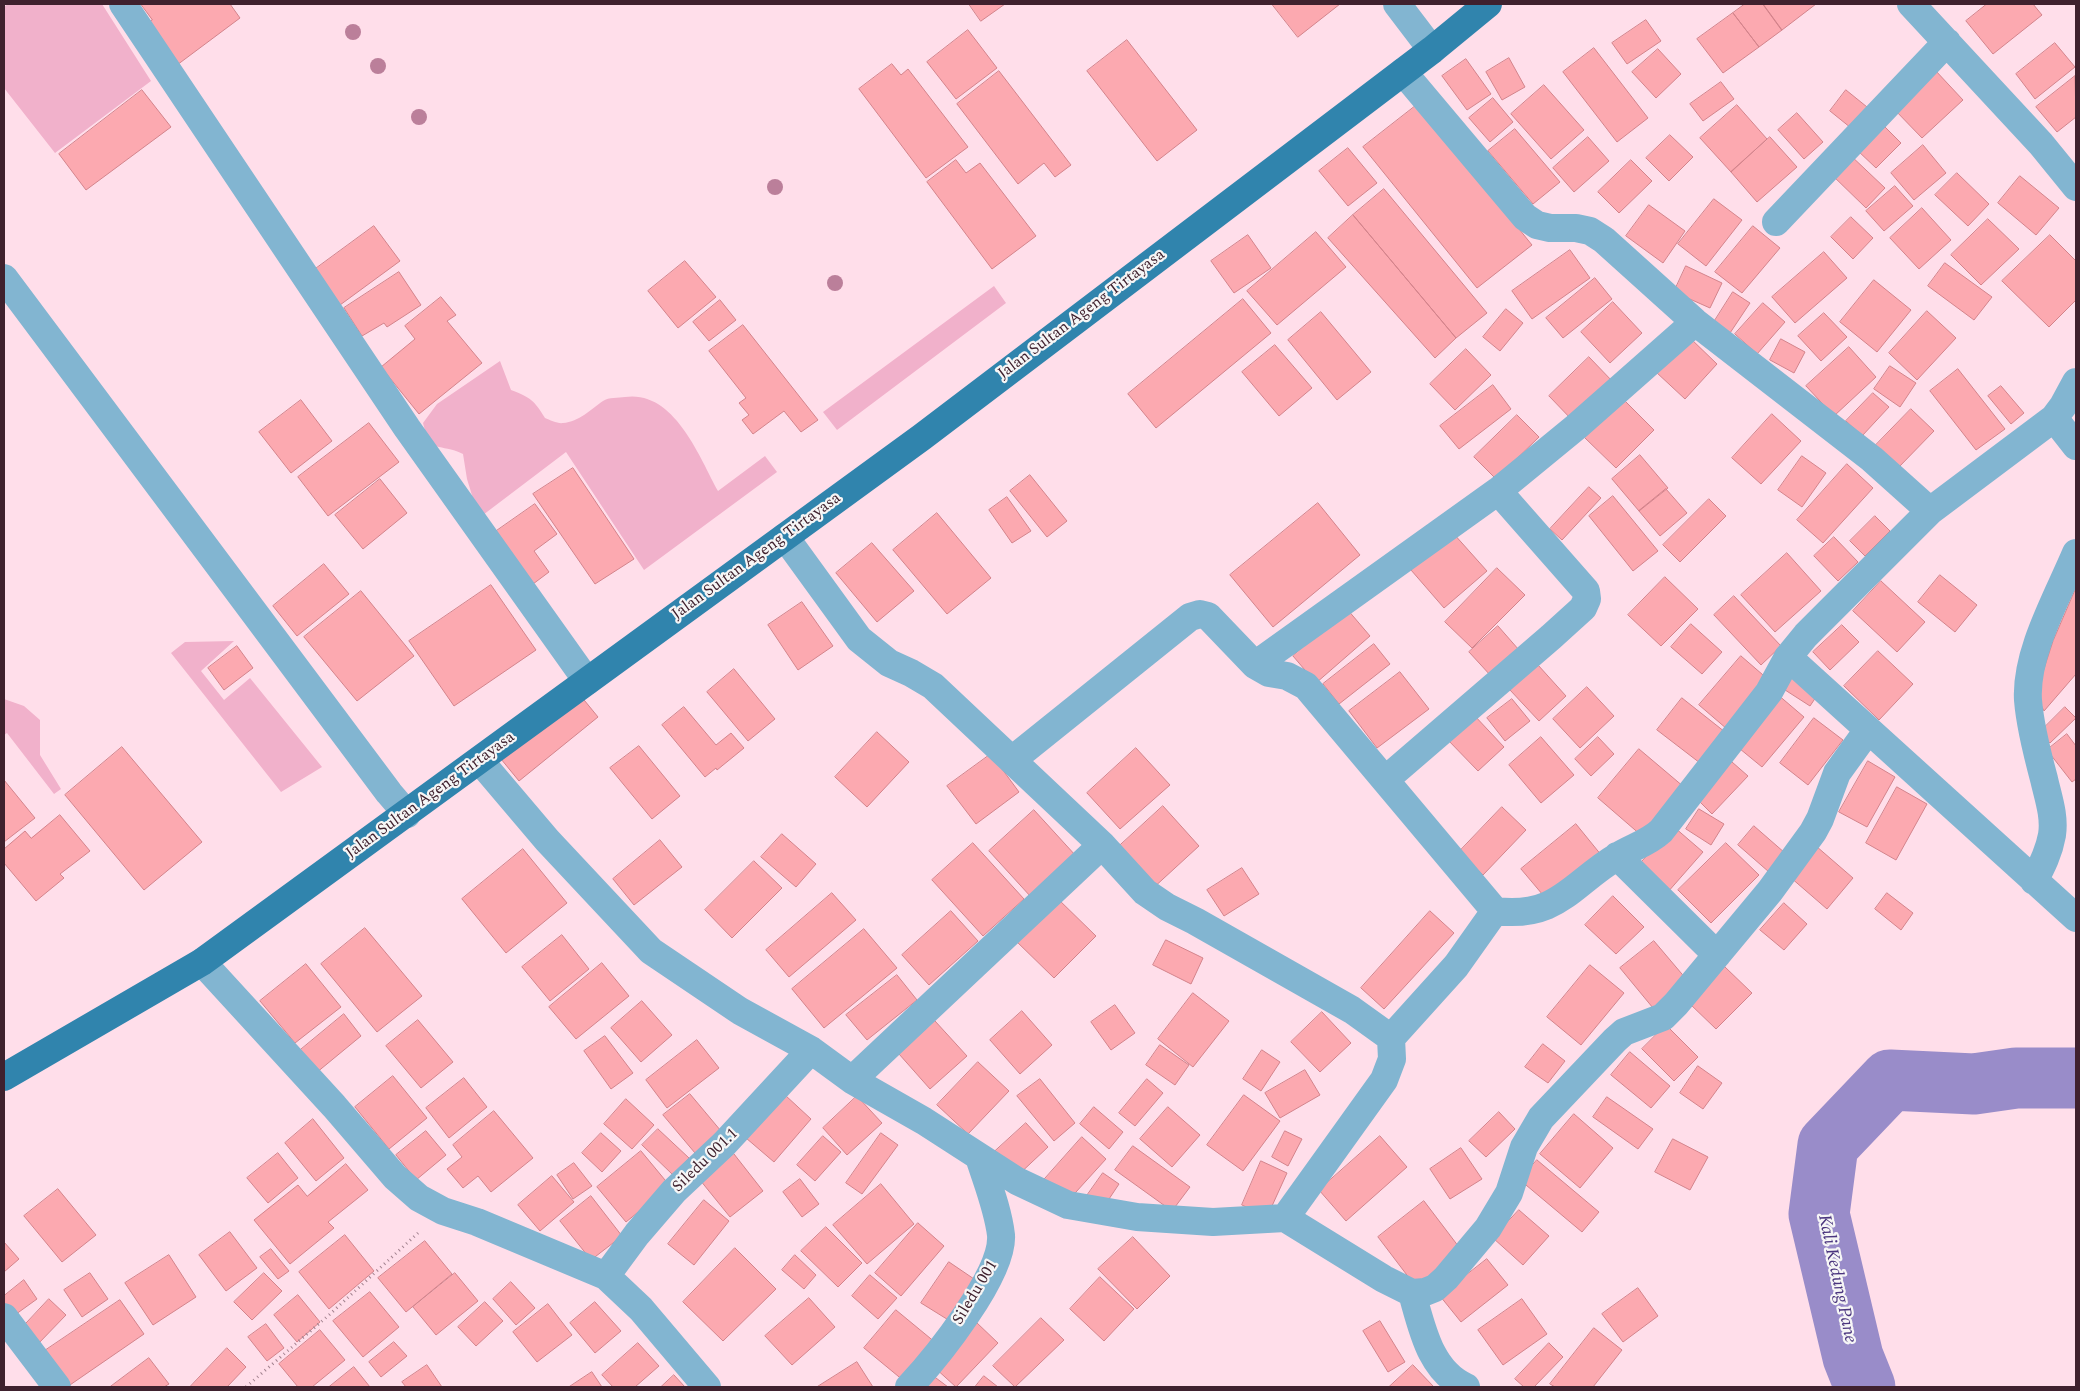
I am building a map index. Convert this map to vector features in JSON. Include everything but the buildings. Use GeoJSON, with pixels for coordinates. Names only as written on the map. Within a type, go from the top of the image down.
{"type":"FeatureCollection","features":[{"type":"Feature","properties":{"kind":"main road","name":"Jalan Sultan Ageng Tirtayasa"},"geometry":{"type":"LineString","coordinates":[[7,1069],[202,962],[480,761],[580,672],[785,537],[922,437],[1432,50],[1488,4]]}},
{"type":"Feature","properties":{"kind":"street"},"geometry":{"type":"LineString","coordinates":[[123,4],[407,428],[580,672]]}},
{"type":"Feature","properties":{"kind":"street"},"geometry":{"type":"LineString","coordinates":[[1911,4],[2041,144],[2076,187]]}},
{"type":"Feature","properties":{"kind":"street"},"geometry":{"type":"LineString","coordinates":[[1402,11],[1432,50]]}},
{"type":"Feature","properties":{"kind":"street"},"geometry":{"type":"LineString","coordinates":[[1776,222],[1947,42]]}},
{"type":"Feature","properties":{"kind":"street"},"geometry":{"type":"LineString","coordinates":[[1403,72],[1525,217],[1537,225],[1576,228],[1590,232],[1604,240],[1695,322],[1865,453],[1930,511]]}},
{"type":"Feature","properties":{"kind":"street"},"geometry":{"type":"LineString","coordinates":[[4,278],[389,793],[407,814]]}},
{"type":"Feature","properties":{"kind":"street"},"geometry":{"type":"LineString","coordinates":[[1255,665],[1498,491],[1576,427],[1695,322]]}},
{"type":"Feature","properties":{"kind":"street"},"geometry":{"type":"LineString","coordinates":[[1012,760],[1190,617],[1200,614],[1208,616],[1255,665],[1269,672],[1287,676],[1306,686],[1495,911],[1516,913],[1532,911],[1552,903],[1567,894],[1617,856],[1652,839],[1661,831],[1769,692],[1788,657],[1806,635],[1930,511],[2054,418],[2076,382]]}},
{"type":"Feature","properties":{"kind":"street"},"geometry":{"type":"LineString","coordinates":[[2054,418],[2076,446]]}},
{"type":"Feature","properties":{"kind":"street"},"geometry":{"type":"LineString","coordinates":[[1385,780],[1551,637],[1582,608],[1587,599],[1586,591],[1498,491]]}},
{"type":"Feature","properties":{"kind":"street"},"geometry":{"type":"LineString","coordinates":[[785,537],[859,639],[889,663],[933,686],[1102,845],[1145,892],[1167,907],[1352,1010],[1391,1038]]}},
{"type":"Feature","properties":{"kind":"street"},"geometry":{"type":"LineString","coordinates":[[2034,881],[2047,855],[2052,833],[2052,811],[2036,750],[2028,700],[2030,671],[2041,636],[2076,553]]}},
{"type":"Feature","properties":{"kind":"street"},"geometry":{"type":"LineString","coordinates":[[1788,657],[2076,918]]}},
{"type":"Feature","properties":{"kind":"street"},"geometry":{"type":"LineString","coordinates":[[480,761],[548,840],[651,950],[740,1011],[811,1050],[852,1080],[924,1121],[1017,1181],[1068,1205],[1137,1217],[1213,1222],[1285,1218],[1384,1279],[1412,1293],[1425,1292],[1435,1288],[1446,1278],[1488,1228],[1509,1193],[1524,1147],[1541,1118],[1614,1040],[1624,1032],[1663,1018],[1770,892],[1813,832],[1820,819],[1837,773],[1868,730]]}},
{"type":"Feature","properties":{"kind":"street"},"geometry":{"type":"LineString","coordinates":[[852,1080],[1102,845]]}},
{"type":"Feature","properties":{"kind":"street"},"geometry":{"type":"LineString","coordinates":[[1617,856],[1718,955]]}},
{"type":"Feature","properties":{"kind":"street"},"geometry":{"type":"LineString","coordinates":[[1285,1218],[1384,1080],[1392,1059],[1391,1038],[1456,966],[1495,911]]}},
{"type":"Feature","properties":{"kind":"street"},"geometry":{"type":"LineString","coordinates":[[202,962],[334,1106],[395,1177],[420,1198],[443,1211],[477,1222],[606,1276],[641,1309],[707,1387]]}},
{"type":"Feature","properties":{"kind":"street","name":"Siledu 001.1"},"geometry":{"type":"LineString","coordinates":[[606,1276],[637,1234],[674,1191],[730,1138],[811,1050]]}},
{"type":"Feature","properties":{"kind":"street","name":"Siledu 001"},"geometry":{"type":"LineString","coordinates":[[909,1387],[959,1323],[988,1280],[1000,1253],[1001,1235],[992,1195],[979,1157]]}},
{"type":"Feature","properties":{"kind":"street"},"geometry":{"type":"LineString","coordinates":[[1412,1293],[1437,1364],[1448,1376],[1466,1387]]}},
{"type":"Feature","properties":{"kind":"street"},"geometry":{"type":"LineString","coordinates":[[4,1317],[57,1387]]}},
{"type":"Feature","properties":{"kind":"path"},"geometry":{"type":"LineString","coordinates":[[246,1387],[329,1315],[443,1211]]}},
{"type":"Feature","properties":{"kind":"shaded area"},"geometry":{"type":"Polygon","coordinates":[[[8,4],[102,4],[151,81],[55,153],[4,88],[4,7],[8,4]]]}},
{"type":"Feature","properties":{"kind":"shaded area"},"geometry":{"type":"Polygon","coordinates":[[[994,286],[1006,303],[837,430],[823,412],[994,286]]]}},
{"type":"Feature","properties":{"kind":"shaded area"},"geometry":{"type":"Polygon","coordinates":[[[500,361],[511,390],[527,397],[538,407],[545,418],[556,422],[563,423],[574,420],[603,401],[611,398],[642,398],[658,404],[671,414],[683,428],[718,491],[765,456],[777,472],[644,570],[566,452],[479,518],[467,479],[463,454],[433,444],[429,440],[423,423],[437,404],[500,361]]]}},
{"type":"Feature","properties":{"kind":"shaded area"},"geometry":{"type":"Polygon","coordinates":[[[234,641],[201,671],[224,700],[250,678],[322,767],[281,792],[171,653],[185,642],[234,641]]]}},
{"type":"Feature","properties":{"kind":"shaded area"},"geometry":{"type":"Polygon","coordinates":[[[4,699],[24,706],[40,720],[40,755],[61,789],[54,794],[7,733],[4,735],[4,699]]]}},
{"type":"Feature","properties":{"kind":"waterway","name":"Kali Kedung Pane"},"geometry":{"type":"LineString","coordinates":[[1865,1387],[1853,1357],[1819,1214],[1828,1145],[1890,1080],[1974,1084],[2016,1078],[2076,1078]]}}]}
